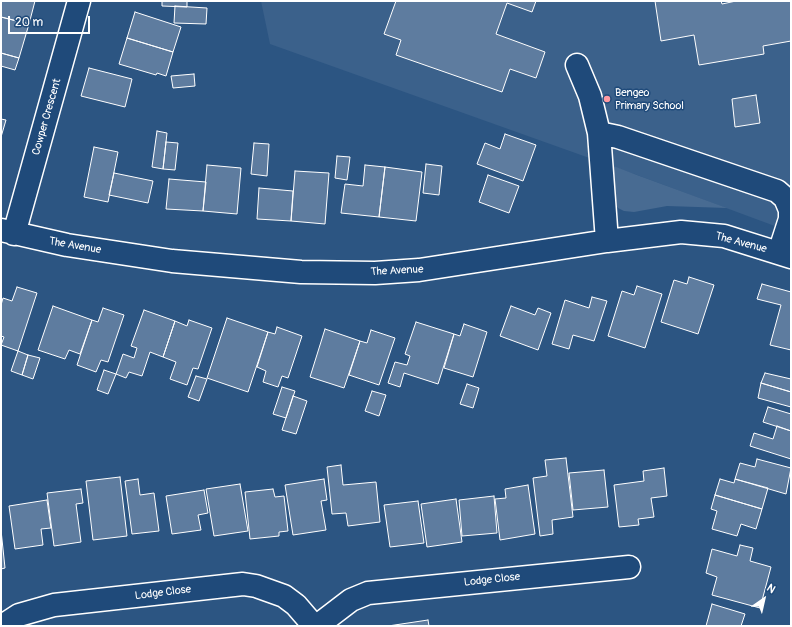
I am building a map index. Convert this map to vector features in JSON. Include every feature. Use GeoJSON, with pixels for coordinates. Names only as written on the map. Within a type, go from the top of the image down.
{"type":"FeatureCollection","features":[{"type":"Feature","properties":{"kind":"street","name":"Cowper Crescent"},"geometry":{"type":"LineString","coordinates":[[8,232],[80,1]]}},
{"type":"Feature","properties":{"kind":"street"},"geometry":{"type":"LineString","coordinates":[[577,65],[590,96],[599,133],[607,241]]}},
{"type":"Feature","properties":{"kind":"street"},"geometry":{"type":"LineString","coordinates":[[599,133],[618,137],[777,191],[785,198],[790,210],[785,255]]}},
{"type":"Feature","properties":{"kind":"street","name":"The Avenue"},"geometry":{"type":"LineString","coordinates":[[8,232],[67,245],[172,261],[301,272],[375,273],[419,270],[607,241],[681,232],[724,236],[785,255]]}},
{"type":"Feature","properties":{"kind":"street","name":"Lodge Close"},"geometry":{"type":"LineString","coordinates":[[317,626],[351,600],[368,593],[629,567]]}},
{"type":"Feature","properties":{"kind":"street","name":"Lodge Close"},"geometry":{"type":"LineString","coordinates":[[2,626],[19,615],[54,605],[243,584],[256,586],[284,596],[296,605],[314,626]]}},
{"type":"Feature","properties":{"kind":"shaded area","name":"Bengeo Primary School"},"geometry":{"type":"Polygon","coordinates":[[[261,1],[791,1],[791,232],[637,175],[270,44],[261,1]]]}},
{"type":"Feature","properties":{"kind":"shaded area"},"geometry":{"type":"Polygon","coordinates":[[[611,165],[727,208],[667,206],[634,212],[624,211],[618,208],[613,202],[611,165]]]}},
{"type":"Feature","properties":{"kind":"building"},"geometry":{"type":"Polygon","coordinates":[[[1,1],[35,1],[29,24],[1,17],[1,1]]]}},
{"type":"Feature","properties":{"kind":"building"},"geometry":{"type":"Polygon","coordinates":[[[162,1],[187,1],[187,7],[162,6],[162,1]]]}},
{"type":"Feature","properties":{"kind":"building"},"geometry":{"type":"Polygon","coordinates":[[[396,1],[536,1],[532,12],[507,3],[496,34],[545,52],[536,78],[510,69],[502,92],[396,55],[401,40],[384,34],[396,1]]]}},
{"type":"Feature","properties":{"kind":"building"},"geometry":{"type":"Polygon","coordinates":[[[655,1],[721,1],[722,4],[736,1],[791,1],[791,41],[763,46],[764,54],[699,65],[694,35],[661,41],[655,1]]]}},
{"type":"Feature","properties":{"kind":"building"},"geometry":{"type":"Polygon","coordinates":[[[175,6],[207,8],[206,24],[174,23],[175,6]]]}},
{"type":"Feature","properties":{"kind":"building"},"geometry":{"type":"Polygon","coordinates":[[[135,12],[181,27],[173,52],[127,38],[135,12]]]}},
{"type":"Feature","properties":{"kind":"building"},"geometry":{"type":"Polygon","coordinates":[[[1,17],[29,24],[19,58],[1,53],[1,17]]]}},
{"type":"Feature","properties":{"kind":"building"},"geometry":{"type":"Polygon","coordinates":[[[127,38],[173,52],[166,76],[157,73],[156,75],[119,64],[127,38]]]}},
{"type":"Feature","properties":{"kind":"building"},"geometry":{"type":"Polygon","coordinates":[[[1,53],[19,58],[15,70],[1,66],[1,53]]]}},
{"type":"Feature","properties":{"kind":"building"},"geometry":{"type":"Polygon","coordinates":[[[89,68],[132,79],[125,107],[81,96],[89,68]]]}},
{"type":"Feature","properties":{"kind":"building"},"geometry":{"type":"Polygon","coordinates":[[[194,74],[195,86],[173,88],[171,76],[194,74]]]}},
{"type":"Feature","properties":{"kind":"building"},"geometry":{"type":"Polygon","coordinates":[[[756,95],[760,123],[735,127],[732,99],[756,95]]]}},
{"type":"Feature","properties":{"kind":"building"},"geometry":{"type":"Polygon","coordinates":[[[1,119],[6,120],[1,137],[1,119]]]}},
{"type":"Feature","properties":{"kind":"building"},"geometry":{"type":"Polygon","coordinates":[[[157,131],[167,133],[163,169],[152,167],[157,131]]]}},
{"type":"Feature","properties":{"kind":"building"},"geometry":{"type":"Polygon","coordinates":[[[505,134],[536,145],[523,181],[477,164],[485,143],[500,149],[505,134]]]}},
{"type":"Feature","properties":{"kind":"building"},"geometry":{"type":"Polygon","coordinates":[[[166,142],[178,143],[175,170],[163,169],[166,142]]]}},
{"type":"Feature","properties":{"kind":"building"},"geometry":{"type":"Polygon","coordinates":[[[254,143],[269,144],[267,176],[251,174],[254,143]]]}},
{"type":"Feature","properties":{"kind":"building"},"geometry":{"type":"Polygon","coordinates":[[[94,147],[118,152],[108,202],[84,197],[94,147]]]}},
{"type":"Feature","properties":{"kind":"building"},"geometry":{"type":"Polygon","coordinates":[[[337,156],[350,157],[347,180],[335,178],[337,156]]]}},
{"type":"Feature","properties":{"kind":"building"},"geometry":{"type":"Polygon","coordinates":[[[426,164],[442,166],[439,195],[423,193],[426,164]]]}},
{"type":"Feature","properties":{"kind":"building"},"geometry":{"type":"Polygon","coordinates":[[[207,165],[241,168],[237,214],[203,211],[207,165]]]}},
{"type":"Feature","properties":{"kind":"building"},"geometry":{"type":"Polygon","coordinates":[[[365,165],[385,167],[379,217],[341,213],[345,184],[363,186],[365,165]]]}},
{"type":"Feature","properties":{"kind":"building"},"geometry":{"type":"Polygon","coordinates":[[[385,167],[422,172],[416,221],[379,217],[385,167]]]}},
{"type":"Feature","properties":{"kind":"building"},"geometry":{"type":"Polygon","coordinates":[[[295,171],[329,173],[325,224],[291,221],[295,171]]]}},
{"type":"Feature","properties":{"kind":"building"},"geometry":{"type":"Polygon","coordinates":[[[114,173],[153,181],[148,203],[109,195],[114,173]]]}},
{"type":"Feature","properties":{"kind":"building"},"geometry":{"type":"Polygon","coordinates":[[[488,175],[519,186],[509,213],[479,202],[488,175]]]}},
{"type":"Feature","properties":{"kind":"building"},"geometry":{"type":"Polygon","coordinates":[[[169,179],[206,182],[203,211],[166,209],[169,179]]]}},
{"type":"Feature","properties":{"kind":"building"},"geometry":{"type":"Polygon","coordinates":[[[259,188],[293,191],[291,221],[257,219],[259,188]]]}},
{"type":"Feature","properties":{"kind":"building"},"geometry":{"type":"Polygon","coordinates":[[[689,277],[714,285],[698,334],[661,322],[674,280],[687,284],[689,277]]]}},
{"type":"Feature","properties":{"kind":"building"},"geometry":{"type":"Polygon","coordinates":[[[762,284],[791,292],[791,350],[770,345],[781,305],[757,299],[762,284]]]}},
{"type":"Feature","properties":{"kind":"building"},"geometry":{"type":"Polygon","coordinates":[[[637,286],[662,294],[645,348],[608,336],[622,291],[634,295],[637,286]]]}},
{"type":"Feature","properties":{"kind":"building"},"geometry":{"type":"Polygon","coordinates":[[[17,287],[37,293],[18,351],[1,345],[4,337],[1,336],[1,305],[3,298],[12,301],[17,287]]]}},
{"type":"Feature","properties":{"kind":"building"},"geometry":{"type":"Polygon","coordinates":[[[592,297],[607,301],[594,341],[573,335],[569,349],[552,344],[565,300],[589,308],[592,297]]]}},
{"type":"Feature","properties":{"kind":"building"},"geometry":{"type":"Polygon","coordinates":[[[53,306],[92,320],[80,354],[69,350],[65,359],[38,350],[53,306]]]}},
{"type":"Feature","properties":{"kind":"building"},"geometry":{"type":"Polygon","coordinates":[[[511,306],[535,315],[538,308],[551,313],[538,350],[500,336],[511,306]]]}},
{"type":"Feature","properties":{"kind":"building"},"geometry":{"type":"Polygon","coordinates":[[[103,308],[124,315],[108,362],[101,360],[96,372],[77,365],[92,320],[98,322],[103,308]]]}},
{"type":"Feature","properties":{"kind":"building"},"geometry":{"type":"Polygon","coordinates":[[[144,310],[175,321],[163,357],[150,352],[142,376],[129,372],[126,378],[116,374],[123,354],[134,358],[137,348],[131,346],[144,310]]]}},
{"type":"Feature","properties":{"kind":"building"},"geometry":{"type":"Polygon","coordinates":[[[227,318],[268,332],[248,392],[207,378],[227,318]]]}},
{"type":"Feature","properties":{"kind":"building"},"geometry":{"type":"Polygon","coordinates":[[[189,320],[212,328],[198,369],[193,368],[187,385],[170,379],[176,362],[163,357],[175,321],[187,326],[189,320]]]}},
{"type":"Feature","properties":{"kind":"building"},"geometry":{"type":"Polygon","coordinates":[[[416,322],[454,334],[438,384],[404,373],[400,387],[388,383],[395,362],[407,365],[410,356],[405,354],[416,322]]]}},
{"type":"Feature","properties":{"kind":"building"},"geometry":{"type":"Polygon","coordinates":[[[464,324],[487,332],[473,377],[444,368],[454,334],[460,336],[464,324]]]}},
{"type":"Feature","properties":{"kind":"building"},"geometry":{"type":"Polygon","coordinates":[[[277,327],[302,336],[288,378],[282,376],[278,387],[263,382],[266,371],[257,367],[268,332],[275,334],[277,327]]]}},
{"type":"Feature","properties":{"kind":"building"},"geometry":{"type":"Polygon","coordinates":[[[325,329],[360,341],[344,388],[310,377],[325,329]]]}},
{"type":"Feature","properties":{"kind":"building"},"geometry":{"type":"Polygon","coordinates":[[[371,330],[395,338],[379,385],[349,375],[360,341],[367,343],[371,330]]]}},
{"type":"Feature","properties":{"kind":"building"},"geometry":{"type":"Polygon","coordinates":[[[18,351],[28,355],[22,375],[11,371],[18,351]]]}},
{"type":"Feature","properties":{"kind":"building"},"geometry":{"type":"Polygon","coordinates":[[[28,355],[40,358],[33,379],[22,375],[28,355]]]}},
{"type":"Feature","properties":{"kind":"building"},"geometry":{"type":"Polygon","coordinates":[[[104,370],[116,374],[108,394],[97,390],[104,370]]]}},
{"type":"Feature","properties":{"kind":"building"},"geometry":{"type":"Polygon","coordinates":[[[765,373],[791,379],[791,392],[761,383],[765,373]]]}},
{"type":"Feature","properties":{"kind":"building"},"geometry":{"type":"Polygon","coordinates":[[[196,376],[207,379],[199,401],[188,397],[196,376]]]}},
{"type":"Feature","properties":{"kind":"building"},"geometry":{"type":"Polygon","coordinates":[[[761,383],[791,392],[791,407],[758,398],[761,383]]]}},
{"type":"Feature","properties":{"kind":"building"},"geometry":{"type":"Polygon","coordinates":[[[467,384],[479,388],[473,408],[460,404],[467,384]]]}},
{"type":"Feature","properties":{"kind":"building"},"geometry":{"type":"Polygon","coordinates":[[[282,387],[295,391],[286,418],[273,414],[282,387]]]}},
{"type":"Feature","properties":{"kind":"building"},"geometry":{"type":"Polygon","coordinates":[[[372,391],[386,395],[379,416],[365,411],[372,391]]]}},
{"type":"Feature","properties":{"kind":"building"},"geometry":{"type":"Polygon","coordinates":[[[293,396],[307,401],[296,434],[282,430],[293,396]]]}},
{"type":"Feature","properties":{"kind":"building"},"geometry":{"type":"Polygon","coordinates":[[[768,407],[791,414],[791,431],[763,422],[768,407]]]}},
{"type":"Feature","properties":{"kind":"building"},"geometry":{"type":"Polygon","coordinates":[[[777,426],[791,431],[791,459],[750,446],[754,433],[773,439],[777,426]]]}},
{"type":"Feature","properties":{"kind":"building"},"geometry":{"type":"Polygon","coordinates":[[[566,458],[573,517],[552,520],[553,534],[540,536],[533,478],[547,476],[545,460],[566,458]]]}},
{"type":"Feature","properties":{"kind":"building"},"geometry":{"type":"Polygon","coordinates":[[[757,459],[791,468],[786,494],[735,479],[740,463],[755,467],[757,459]]]}},
{"type":"Feature","properties":{"kind":"building"},"geometry":{"type":"Polygon","coordinates":[[[341,465],[343,485],[376,482],[380,522],[348,526],[346,513],[332,514],[327,467],[341,465]]]}},
{"type":"Feature","properties":{"kind":"building"},"geometry":{"type":"Polygon","coordinates":[[[664,468],[667,496],[651,498],[654,517],[638,519],[639,525],[619,527],[614,485],[644,481],[643,471],[664,468]]]}},
{"type":"Feature","properties":{"kind":"building"},"geometry":{"type":"Polygon","coordinates":[[[604,470],[608,507],[573,510],[569,473],[604,470]]]}},
{"type":"Feature","properties":{"kind":"building"},"geometry":{"type":"Polygon","coordinates":[[[120,477],[127,536],[93,540],[86,481],[120,477]]]}},
{"type":"Feature","properties":{"kind":"building"},"geometry":{"type":"Polygon","coordinates":[[[138,479],[140,495],[154,493],[159,531],[132,534],[125,481],[138,479]]]}},
{"type":"Feature","properties":{"kind":"building"},"geometry":{"type":"Polygon","coordinates":[[[324,479],[327,500],[321,501],[326,530],[293,535],[285,485],[324,479]]]}},
{"type":"Feature","properties":{"kind":"building"},"geometry":{"type":"Polygon","coordinates":[[[720,479],[734,483],[735,479],[768,488],[762,509],[715,495],[720,479]]]}},
{"type":"Feature","properties":{"kind":"building"},"geometry":{"type":"Polygon","coordinates":[[[240,484],[248,531],[214,536],[206,489],[240,484]]]}},
{"type":"Feature","properties":{"kind":"building"},"geometry":{"type":"Polygon","coordinates":[[[528,485],[535,534],[500,540],[495,499],[506,498],[505,489],[528,485]]]}},
{"type":"Feature","properties":{"kind":"building"},"geometry":{"type":"Polygon","coordinates":[[[81,489],[83,503],[76,504],[81,542],[54,546],[47,493],[81,489]]]}},
{"type":"Feature","properties":{"kind":"building"},"geometry":{"type":"Polygon","coordinates":[[[273,489],[275,497],[284,496],[288,531],[279,532],[279,536],[250,539],[245,492],[273,489]]]}},
{"type":"Feature","properties":{"kind":"building"},"geometry":{"type":"Polygon","coordinates":[[[204,490],[208,513],[198,515],[201,530],[172,534],[166,496],[204,490]]]}},
{"type":"Feature","properties":{"kind":"building"},"geometry":{"type":"Polygon","coordinates":[[[715,495],[762,509],[756,529],[741,524],[737,536],[712,529],[717,511],[711,509],[715,495]]]}},
{"type":"Feature","properties":{"kind":"building"},"geometry":{"type":"Polygon","coordinates":[[[494,496],[497,533],[462,536],[459,500],[494,496]]]}},
{"type":"Feature","properties":{"kind":"building"},"geometry":{"type":"Polygon","coordinates":[[[456,499],[462,542],[427,547],[421,504],[456,499]]]}},
{"type":"Feature","properties":{"kind":"building"},"geometry":{"type":"Polygon","coordinates":[[[47,500],[51,528],[41,529],[43,545],[15,549],[9,506],[47,500]]]}},
{"type":"Feature","properties":{"kind":"building"},"geometry":{"type":"Polygon","coordinates":[[[418,501],[424,543],[390,547],[384,505],[418,501]]]}},
{"type":"Feature","properties":{"kind":"building"},"geometry":{"type":"Polygon","coordinates":[[[1,530],[5,568],[1,569],[1,530]]]}},
{"type":"Feature","properties":{"kind":"building"},"geometry":{"type":"Polygon","coordinates":[[[740,545],[753,548],[750,561],[771,567],[760,608],[712,595],[717,577],[706,573],[712,549],[737,556],[740,545]]]}},
{"type":"Feature","properties":{"kind":"building"},"geometry":{"type":"Polygon","coordinates":[[[712,604],[745,614],[741,626],[706,626],[712,604]]]}},
{"type":"Feature","properties":{"kind":"building"},"geometry":{"type":"Polygon","coordinates":[[[428,620],[429,626],[388,626],[428,620]]]}},
{"type":"Feature","properties":{"kind":"place","name":"Bengeo Primary School"},"geometry":{"type":"Point","coordinates":[607,99]}}]}
